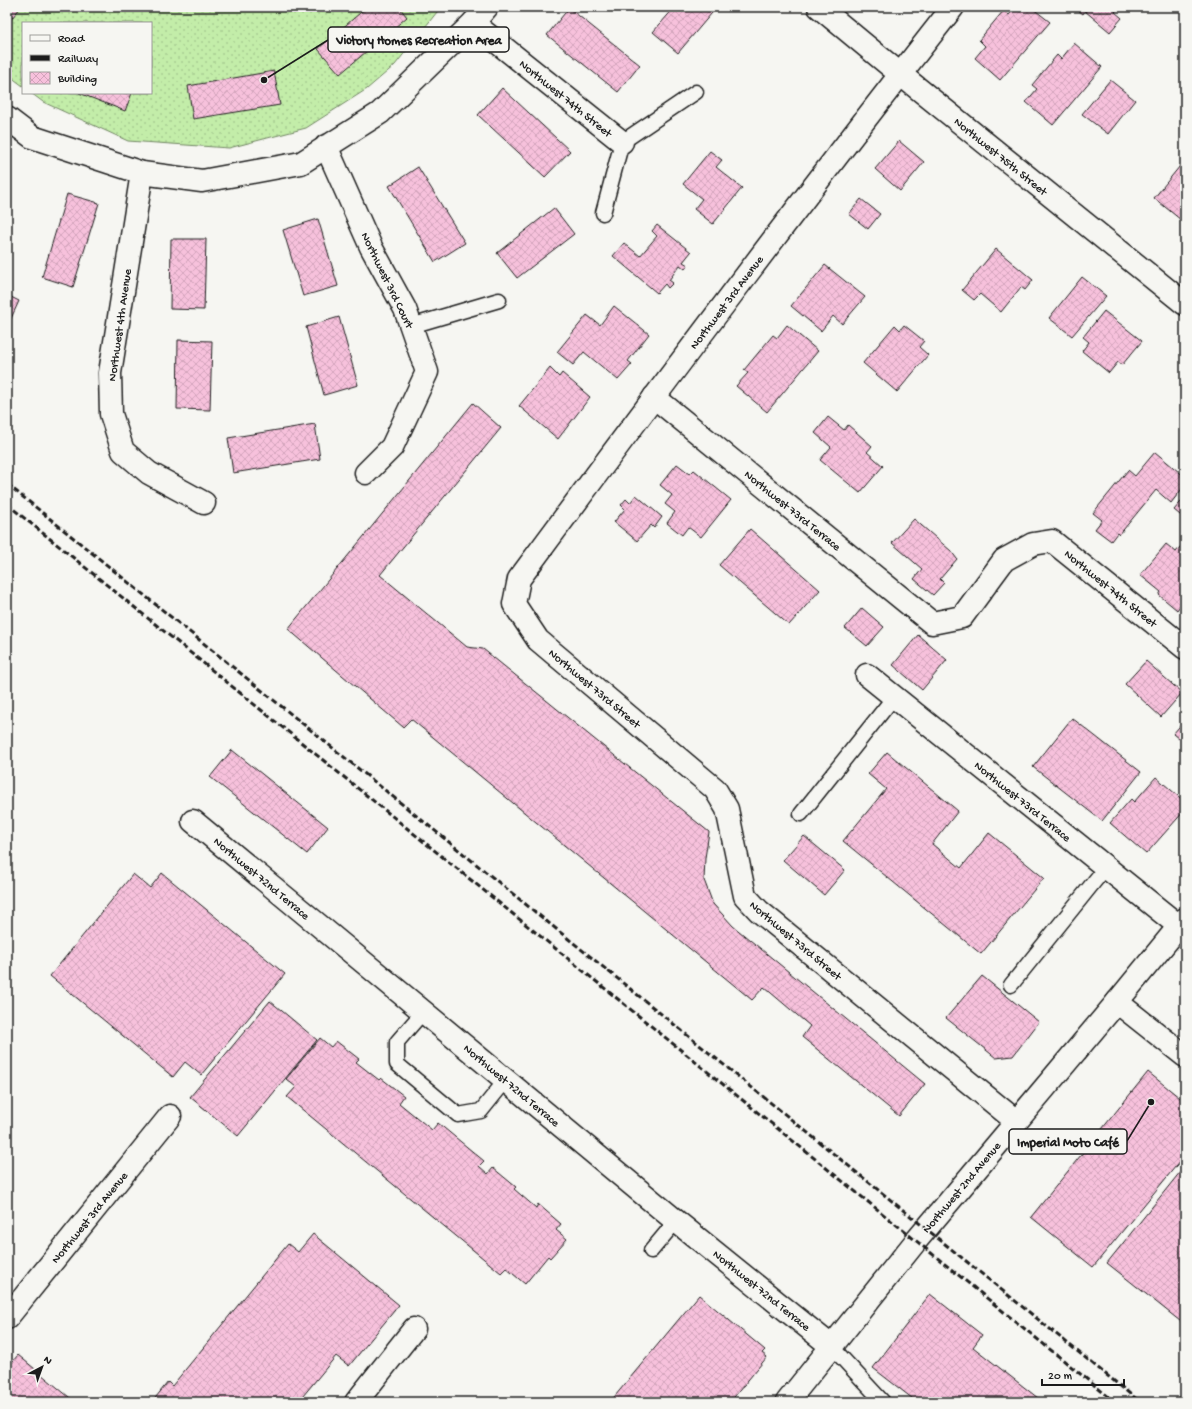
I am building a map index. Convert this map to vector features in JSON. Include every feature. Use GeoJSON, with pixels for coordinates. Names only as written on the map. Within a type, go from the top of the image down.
{"type":"FeatureCollection","features":[{"type":"Feature","properties":{"kind":"street","name":"Northwest 75th Street"},"geometry":{"type":"LineString","coordinates":[[818,7],[900,74],[1182,297]]}},
{"type":"Feature","properties":{"kind":"street","name":"Northwest 3rd Avenue"},"geometry":{"type":"LineString","coordinates":[[514,604],[519,579],[654,397],[900,74],[953,7]]}},
{"type":"Feature","properties":{"kind":"street","name":"Northwest 74th Street"},"geometry":{"type":"LineString","coordinates":[[480,15],[622,142]]}},
{"type":"Feature","properties":{"kind":"street"},"geometry":{"type":"LineString","coordinates":[[7,118],[32,137],[142,173],[202,181],[301,163],[380,113],[480,15]]}},
{"type":"Feature","properties":{"kind":"street","name":"Northwest 3rd Court"},"geometry":{"type":"LineString","coordinates":[[326,146],[371,247],[404,309],[427,372],[392,447],[366,472]]}},
{"type":"Feature","properties":{"kind":"street","name":"Northwest 4th Avenue"},"geometry":{"type":"LineString","coordinates":[[142,173],[110,373],[111,414],[123,451],[149,473],[204,503]]}},
{"type":"Feature","properties":{"kind":"street","name":"Northwest 73rd Terrace"},"geometry":{"type":"LineString","coordinates":[[654,397],[932,623],[962,617],[1004,560],[1033,544]]}},
{"type":"Feature","properties":{"kind":"street","name":"Northwest 74th Street"},"geometry":{"type":"LineString","coordinates":[[1033,544],[1052,541],[1185,648]]}},
{"type":"Feature","properties":{"kind":"street","name":"Northwest 73rd Street"},"geometry":{"type":"LineString","coordinates":[[514,604],[538,640],[715,789],[727,809],[745,896],[759,911],[1016,1121]]}},
{"type":"Feature","properties":{"kind":"street","name":"Northwest 73rd Terrace"},"geometry":{"type":"LineString","coordinates":[[867,675],[1106,867],[1182,923]]}},
{"type":"Feature","properties":{"kind":"street","name":"Northwest 72nd Terrace"},"geometry":{"type":"LineString","coordinates":[[193,821],[676,1221],[831,1346]]}},
{"type":"Feature","properties":{"kind":"street","name":"Northwest 2nd Avenue"},"geometry":{"type":"LineString","coordinates":[[787,1402],[916,1241],[1182,923]]}},
{"type":"Feature","properties":{"kind":"street"},"geometry":{"type":"LineString","coordinates":[[1117,1002],[1185,1056]]}},
{"type":"Feature","properties":{"kind":"street","name":"Northwest 3rd Avenue"},"geometry":{"type":"LineString","coordinates":[[7,1318],[170,1116]]}},
{"type":"Feature","properties":{"kind":"street"},"geometry":{"type":"LineString","coordinates":[[356,1402],[414,1329]]}},
{"type":"Feature","properties":{"kind":"lane"},"geometry":{"type":"LineString","coordinates":[[603,212],[622,142],[696,92]]}},
{"type":"Feature","properties":{"kind":"lane"},"geometry":{"type":"LineString","coordinates":[[411,326],[499,300]]}},
{"type":"Feature","properties":{"kind":"lane"},"geometry":{"type":"LineString","coordinates":[[801,814],[894,697]]}},
{"type":"Feature","properties":{"kind":"lane"},"geometry":{"type":"LineString","coordinates":[[1011,985],[1106,867]]}},
{"type":"Feature","properties":{"kind":"lane"},"geometry":{"type":"LineString","coordinates":[[423,1012],[398,1042],[397,1064],[458,1115],[481,1111],[506,1080]]}},
{"type":"Feature","properties":{"kind":"lane"},"geometry":{"type":"LineString","coordinates":[[651,1251],[676,1221]]}},
{"type":"Feature","properties":{"kind":"lane"},"geometry":{"type":"LineString","coordinates":[[831,1346],[884,1402]]}},
{"type":"Feature","properties":{"kind":"green space"},"geometry":{"type":"Polygon","coordinates":[[[7,7],[441,7],[395,65],[367,89],[306,128],[229,148],[128,141],[43,102],[32,94],[152,94],[152,22],[22,22],[22,85],[7,74],[7,7]]]}},
{"type":"Feature","properties":{"kind":"building"},"geometry":{"type":"Polygon","coordinates":[[[7,7],[21,7],[7,24],[7,7]]]}},
{"type":"Feature","properties":{"kind":"building"},"geometry":{"type":"Polygon","coordinates":[[[367,7],[399,7],[407,17],[340,74],[318,49],[367,7]]]}},
{"type":"Feature","properties":{"kind":"building"},"geometry":{"type":"Polygon","coordinates":[[[675,7],[717,7],[678,53],[653,32],[675,7]]]}},
{"type":"Feature","properties":{"kind":"building"},"geometry":{"type":"Polygon","coordinates":[[[1016,7],[1031,7],[1050,22],[1000,80],[975,58],[985,46],[979,40],[1004,10],[1009,15],[1016,7]]]}},
{"type":"Feature","properties":{"kind":"building"},"geometry":{"type":"Polygon","coordinates":[[[1074,7],[1119,7],[1115,12],[1122,18],[1110,32],[1085,11],[1083,14],[1074,7]]]}},
{"type":"Feature","properties":{"kind":"building"},"geometry":{"type":"Polygon","coordinates":[[[569,8],[640,65],[618,92],[547,35],[569,8]]]}},
{"type":"Feature","properties":{"kind":"building"},"geometry":{"type":"Polygon","coordinates":[[[1074,43],[1102,67],[1053,125],[1026,102],[1037,89],[1032,85],[1057,55],[1061,59],[1074,43]]]}},
{"type":"Feature","properties":{"kind":"building"},"geometry":{"type":"Polygon","coordinates":[[[274,71],[280,105],[193,119],[188,86],[274,71]]]}},
{"type":"Feature","properties":{"kind":"building"},"geometry":{"type":"Polygon","coordinates":[[[1110,80],[1135,100],[1108,134],[1082,114],[1110,80]]]}},
{"type":"Feature","properties":{"kind":"building"},"geometry":{"type":"Polygon","coordinates":[[[502,88],[570,151],[545,177],[478,115],[502,88]]]}},
{"type":"Feature","properties":{"kind":"building"},"geometry":{"type":"Polygon","coordinates":[[[82,94],[132,94],[125,111],[82,94]]]}},
{"type":"Feature","properties":{"kind":"building"},"geometry":{"type":"Polygon","coordinates":[[[899,141],[924,162],[900,191],[875,169],[899,141]]]}},
{"type":"Feature","properties":{"kind":"building"},"geometry":{"type":"Polygon","coordinates":[[[710,151],[722,160],[716,167],[742,188],[713,224],[694,209],[702,199],[683,184],[710,151]]]}},
{"type":"Feature","properties":{"kind":"building"},"geometry":{"type":"Polygon","coordinates":[[[1184,161],[1185,215],[1181,220],[1154,198],[1184,161]]]}},
{"type":"Feature","properties":{"kind":"building"},"geometry":{"type":"Polygon","coordinates":[[[418,167],[465,243],[435,262],[389,186],[418,167]]]}},
{"type":"Feature","properties":{"kind":"building"},"geometry":{"type":"Polygon","coordinates":[[[67,194],[99,203],[73,287],[42,277],[67,194]]]}},
{"type":"Feature","properties":{"kind":"building"},"geometry":{"type":"Polygon","coordinates":[[[861,199],[880,214],[868,229],[849,214],[861,199]]]}},
{"type":"Feature","properties":{"kind":"building"},"geometry":{"type":"Polygon","coordinates":[[[554,208],[574,234],[517,278],[497,253],[554,208]]]}},
{"type":"Feature","properties":{"kind":"building"},"geometry":{"type":"Polygon","coordinates":[[[318,219],[338,286],[303,296],[283,230],[318,219]]]}},
{"type":"Feature","properties":{"kind":"building"},"geometry":{"type":"Polygon","coordinates":[[[657,225],[691,252],[683,262],[688,265],[685,269],[680,265],[669,280],[673,283],[668,288],[665,284],[657,293],[613,256],[624,243],[640,256],[657,236],[652,231],[657,225]]]}},
{"type":"Feature","properties":{"kind":"building"},"geometry":{"type":"Polygon","coordinates":[[[171,239],[206,239],[204,310],[170,309],[171,239]]]}},
{"type":"Feature","properties":{"kind":"building"},"geometry":{"type":"Polygon","coordinates":[[[996,249],[1033,280],[1025,290],[1021,287],[1001,312],[980,294],[974,300],[962,290],[996,249]]]}},
{"type":"Feature","properties":{"kind":"building"},"geometry":{"type":"Polygon","coordinates":[[[825,265],[865,297],[842,324],[833,316],[821,331],[791,306],[825,265]]]}},
{"type":"Feature","properties":{"kind":"building"},"geometry":{"type":"Polygon","coordinates":[[[1082,277],[1106,296],[1072,336],[1049,318],[1082,277]]]}},
{"type":"Feature","properties":{"kind":"building"},"geometry":{"type":"Polygon","coordinates":[[[7,295],[19,301],[7,327],[7,295]]]}},
{"type":"Feature","properties":{"kind":"building"},"geometry":{"type":"Polygon","coordinates":[[[614,306],[649,334],[628,361],[632,364],[618,380],[584,352],[573,365],[557,352],[587,315],[600,325],[614,306]]]}},
{"type":"Feature","properties":{"kind":"building"},"geometry":{"type":"Polygon","coordinates":[[[1104,311],[1142,341],[1122,365],[1118,362],[1109,373],[1082,351],[1089,342],[1083,337],[1104,311]]]}},
{"type":"Feature","properties":{"kind":"building"},"geometry":{"type":"Polygon","coordinates":[[[339,317],[358,385],[324,395],[306,327],[339,317]]]}},
{"type":"Feature","properties":{"kind":"building"},"geometry":{"type":"Polygon","coordinates":[[[787,325],[818,351],[767,412],[736,386],[748,373],[744,370],[773,335],[777,338],[787,325]]]}},
{"type":"Feature","properties":{"kind":"building"},"geometry":{"type":"Polygon","coordinates":[[[895,325],[900,330],[904,325],[924,341],[919,347],[928,355],[897,392],[863,363],[895,325]]]}},
{"type":"Feature","properties":{"kind":"building"},"geometry":{"type":"Polygon","coordinates":[[[178,340],[212,341],[210,410],[177,409],[178,340]]]}},
{"type":"Feature","properties":{"kind":"building"},"geometry":{"type":"Polygon","coordinates":[[[550,368],[559,377],[562,373],[590,397],[558,439],[519,406],[550,368]]]}},
{"type":"Feature","properties":{"kind":"building"},"geometry":{"type":"Polygon","coordinates":[[[473,403],[501,428],[380,575],[467,647],[483,649],[709,832],[705,858],[704,880],[713,904],[733,926],[925,1084],[899,1116],[802,1037],[810,1026],[764,987],[752,1000],[411,719],[403,727],[288,629],[473,403]]]}},
{"type":"Feature","properties":{"kind":"building"},"geometry":{"type":"Polygon","coordinates":[[[828,417],[844,430],[848,425],[872,446],[867,452],[883,466],[860,493],[820,460],[831,447],[815,433],[828,417]]]}},
{"type":"Feature","properties":{"kind":"building"},"geometry":{"type":"Polygon","coordinates":[[[315,424],[320,459],[233,473],[228,438],[315,424]]]}},
{"type":"Feature","properties":{"kind":"building"},"geometry":{"type":"Polygon","coordinates":[[[1155,452],[1185,477],[1185,485],[1171,503],[1156,490],[1119,535],[1117,533],[1111,541],[1095,529],[1102,520],[1093,513],[1128,470],[1135,476],[1155,452]]]}},
{"type":"Feature","properties":{"kind":"building"},"geometry":{"type":"Polygon","coordinates":[[[677,464],[690,474],[694,470],[731,500],[701,537],[688,527],[682,535],[667,523],[675,512],[665,504],[672,495],[660,485],[677,464]]]}},
{"type":"Feature","properties":{"kind":"building"},"geometry":{"type":"Polygon","coordinates":[[[636,495],[662,517],[654,528],[651,525],[637,541],[614,522],[625,509],[621,505],[626,499],[630,503],[636,495]]]}},
{"type":"Feature","properties":{"kind":"building"},"geometry":{"type":"Polygon","coordinates":[[[1185,497],[1185,519],[1174,510],[1185,497]]]}},
{"type":"Feature","properties":{"kind":"building"},"geometry":{"type":"Polygon","coordinates":[[[914,519],[951,551],[957,559],[940,579],[944,583],[933,595],[914,579],[922,569],[892,543],[914,519]]]}},
{"type":"Feature","properties":{"kind":"building"},"geometry":{"type":"Polygon","coordinates":[[[750,529],[820,590],[789,625],[719,565],[750,529]]]}},
{"type":"Feature","properties":{"kind":"building"},"geometry":{"type":"Polygon","coordinates":[[[1166,544],[1176,552],[1181,546],[1185,550],[1185,599],[1177,610],[1159,595],[1161,592],[1140,575],[1166,544]]]}},
{"type":"Feature","properties":{"kind":"building"},"geometry":{"type":"Polygon","coordinates":[[[862,608],[884,627],[867,646],[845,628],[862,608]]]}},
{"type":"Feature","properties":{"kind":"building"},"geometry":{"type":"Polygon","coordinates":[[[918,635],[947,660],[922,690],[893,665],[918,635]]]}},
{"type":"Feature","properties":{"kind":"building"},"geometry":{"type":"Polygon","coordinates":[[[1146,661],[1182,693],[1161,717],[1125,684],[1146,661]]]}},
{"type":"Feature","properties":{"kind":"building"},"geometry":{"type":"Polygon","coordinates":[[[1072,718],[1141,772],[1102,821],[1033,767],[1072,718]]]}},
{"type":"Feature","properties":{"kind":"building"},"geometry":{"type":"Polygon","coordinates":[[[1185,720],[1185,744],[1173,734],[1185,720]]]}},
{"type":"Feature","properties":{"kind":"building"},"geometry":{"type":"Polygon","coordinates":[[[232,750],[328,827],[307,854],[210,777],[232,750]]]}},
{"type":"Feature","properties":{"kind":"building"},"geometry":{"type":"Polygon","coordinates":[[[887,752],[958,811],[932,844],[961,868],[989,833],[1044,878],[981,954],[843,841],[886,789],[868,774],[887,752]]]}},
{"type":"Feature","properties":{"kind":"building"},"geometry":{"type":"Polygon","coordinates":[[[1156,777],[1185,802],[1185,810],[1146,854],[1110,823],[1131,799],[1134,802],[1156,777]]]}},
{"type":"Feature","properties":{"kind":"building"},"geometry":{"type":"Polygon","coordinates":[[[804,836],[845,870],[824,895],[783,860],[804,836]]]}},
{"type":"Feature","properties":{"kind":"building"},"geometry":{"type":"Polygon","coordinates":[[[162,873],[285,974],[201,1075],[185,1062],[173,1077],[50,976],[133,874],[150,888],[162,873]]]}},
{"type":"Feature","properties":{"kind":"building"},"geometry":{"type":"Polygon","coordinates":[[[982,976],[1039,1022],[1013,1056],[996,1058],[946,1018],[982,976]]]}},
{"type":"Feature","properties":{"kind":"building"},"geometry":{"type":"Polygon","coordinates":[[[270,1001],[317,1040],[238,1136],[190,1097],[270,1001]]]}},
{"type":"Feature","properties":{"kind":"building"},"geometry":{"type":"Polygon","coordinates":[[[320,1038],[331,1047],[336,1041],[359,1059],[356,1062],[379,1080],[381,1078],[404,1096],[399,1103],[432,1130],[438,1123],[484,1161],[479,1166],[488,1174],[493,1168],[516,1187],[514,1189],[536,1208],[538,1204],[561,1224],[556,1230],[567,1239],[550,1258],[548,1256],[525,1284],[506,1268],[501,1273],[287,1097],[296,1087],[286,1079],[320,1038]]]}},
{"type":"Feature","properties":{"kind":"building"},"geometry":{"type":"Polygon","coordinates":[[[1148,1072],[1185,1102],[1185,1155],[1093,1267],[1031,1217],[1148,1072]]]}},
{"type":"Feature","properties":{"kind":"building"},"geometry":{"type":"Polygon","coordinates":[[[1185,1166],[1185,1325],[1107,1263],[1185,1166]]]}},
{"type":"Feature","properties":{"kind":"building"},"geometry":{"type":"Polygon","coordinates":[[[313,1234],[399,1305],[349,1366],[336,1356],[298,1402],[152,1402],[168,1382],[172,1386],[288,1244],[298,1252],[313,1234]]]}},
{"type":"Feature","properties":{"kind":"building"},"geometry":{"type":"Polygon","coordinates":[[[930,1294],[982,1335],[973,1347],[1043,1402],[917,1402],[873,1368],[930,1294]]]}},
{"type":"Feature","properties":{"kind":"building"},"geometry":{"type":"Polygon","coordinates":[[[699,1295],[765,1350],[762,1353],[767,1357],[730,1402],[610,1402],[699,1295]]]}},
{"type":"Feature","properties":{"kind":"building"},"geometry":{"type":"Polygon","coordinates":[[[18,1355],[75,1402],[7,1402],[7,1368],[18,1355]]]}},
{"type":"Feature","properties":{"kind":"railway"},"geometry":{"type":"LineString","coordinates":[[7,484],[1140,1402]]}},
{"type":"Feature","properties":{"kind":"railway"},"geometry":{"type":"LineString","coordinates":[[7,504],[1115,1402]]}},
{"type":"Feature","properties":{"kind":"place","name":"Victory Homes Recreation Area"},"geometry":{"type":"Point","coordinates":[264,80]}},
{"type":"Feature","properties":{"kind":"place","name":"Imperial Moto Café"},"geometry":{"type":"Point","coordinates":[1151,1102]}}]}
